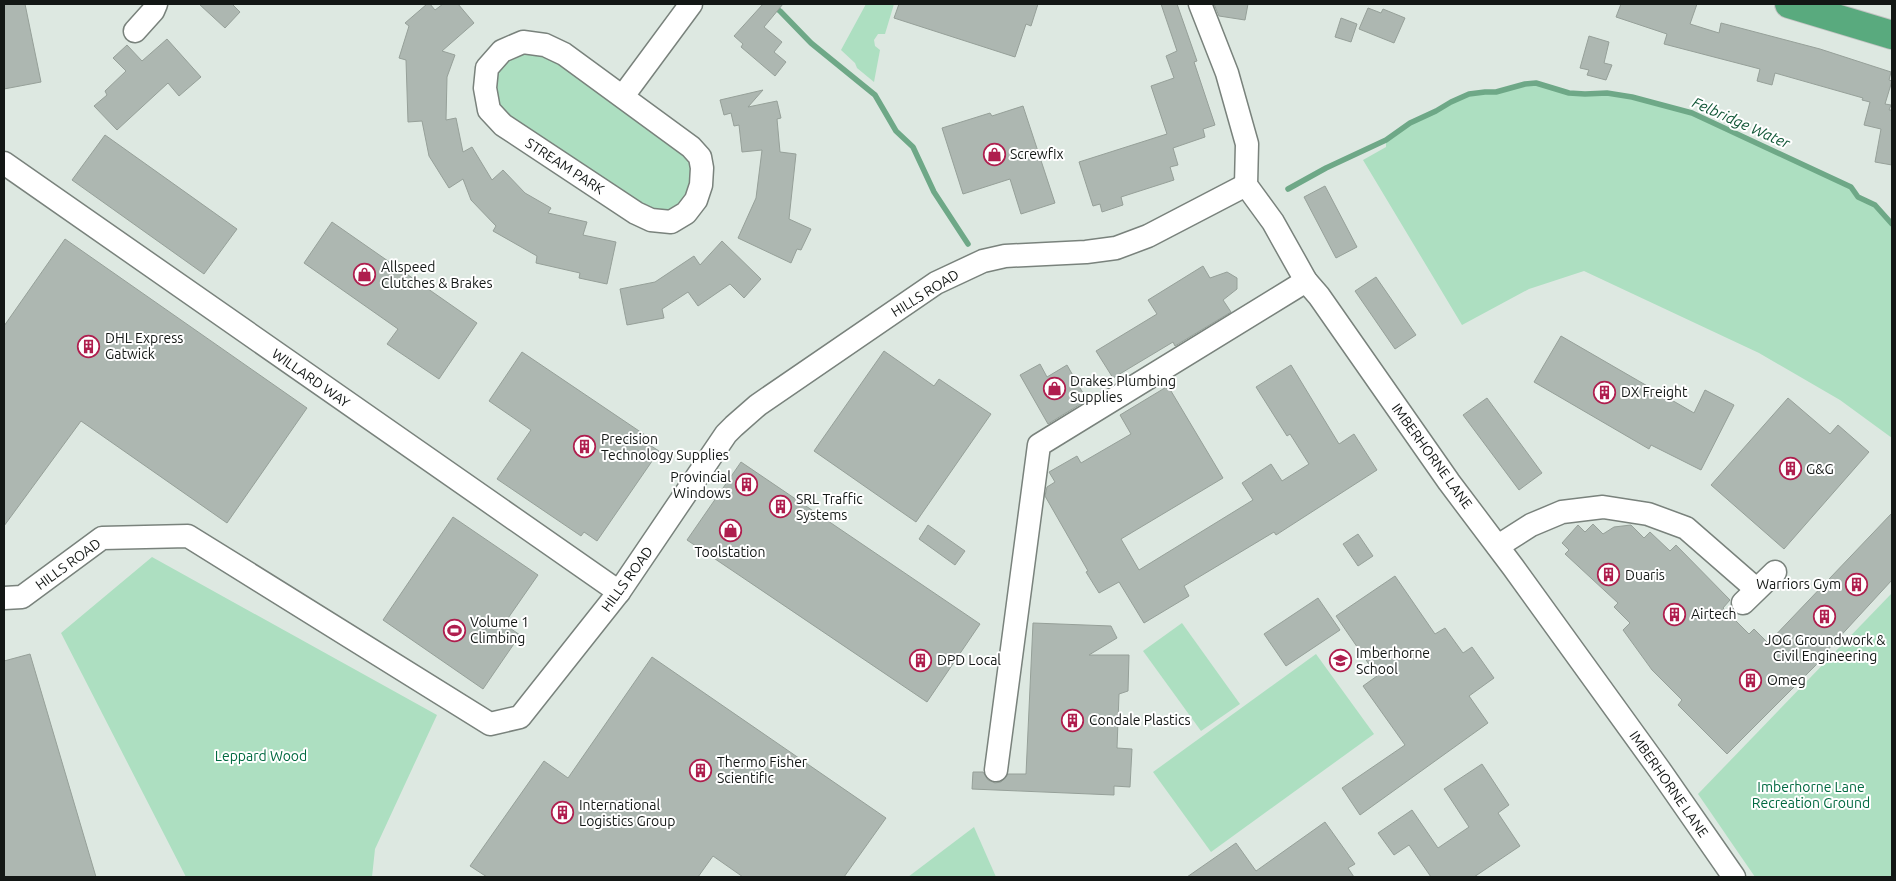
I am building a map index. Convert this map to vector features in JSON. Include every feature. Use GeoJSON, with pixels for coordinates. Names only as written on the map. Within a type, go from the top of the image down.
{"type":"FeatureCollection","features":[{"type":"Feature","properties":{"kind":"highway"},"geometry":{"type":"LineString","coordinates":[[1789,4],[1892,35]]}},
{"type":"Feature","properties":{"kind":"street"},"geometry":{"type":"LineString","coordinates":[[135,31],[156,4]]}},
{"type":"Feature","properties":{"kind":"street"},"geometry":{"type":"LineString","coordinates":[[623,96],[690,4]]}},
{"type":"Feature","properties":{"kind":"street"},"geometry":{"type":"LineString","coordinates":[[1200,4],[1227,73],[1247,144],[1246,185]]}},
{"type":"Feature","properties":{"kind":"street","name":"STREAM PARK"},"geometry":{"type":"LineString","coordinates":[[524,42],[545,45],[564,54],[623,96],[691,147],[700,157],[701,185],[696,200],[686,213],[671,222],[651,220],[636,213],[503,125],[489,110],[485,88],[487,68],[502,51],[524,42]]}},
{"type":"Feature","properties":{"kind":"street","name":"WILLARD WAY"},"geometry":{"type":"LineString","coordinates":[[4,163],[619,592]]}},
{"type":"Feature","properties":{"kind":"street","name":"IMBERHORNE LANE"},"geometry":{"type":"LineString","coordinates":[[1246,185],[1273,222],[1306,281],[1319,296],[1449,482],[1498,546],[1658,768],[1734,877]]}},
{"type":"Feature","properties":{"kind":"street","name":"HILLS ROAD"},"geometry":{"type":"LineString","coordinates":[[4,598],[22,597],[102,538],[188,536],[490,724],[520,717],[619,592],[721,442],[734,426],[758,405],[936,283],[982,261],[1005,256],[1086,252],[1116,248],[1148,236],[1246,185]]}},
{"type":"Feature","properties":{"kind":"street"},"geometry":{"type":"LineString","coordinates":[[996,770],[1039,445],[1306,281]]}},
{"type":"Feature","properties":{"kind":"street"},"geometry":{"type":"LineString","coordinates":[[1498,546],[1531,525],[1562,512],[1603,507],[1648,514],[1686,528],[1749,596],[1775,572]]}},
{"type":"Feature","properties":{"kind":"green space"},"geometry":{"type":"Polygon","coordinates":[[[866,4],[894,4],[885,34],[878,34],[874,40],[875,46],[880,50],[874,82],[857,68],[855,63],[841,50],[866,4]]]}},
{"type":"Feature","properties":{"kind":"green space"},"geometry":{"type":"Polygon","coordinates":[[[523,51],[541,51],[687,151],[695,182],[679,208],[662,215],[628,202],[495,105],[496,68],[523,51]]]}},
{"type":"Feature","properties":{"kind":"green space"},"geometry":{"type":"Polygon","coordinates":[[[1536,83],[1569,93],[1607,93],[1663,104],[1692,113],[1851,187],[1858,197],[1875,205],[1892,224],[1892,438],[1840,400],[1759,353],[1584,271],[1529,289],[1462,325],[1363,160],[1386,147],[1386,140],[1410,123],[1469,94],[1496,92],[1536,83]]]}},
{"type":"Feature","properties":{"kind":"green space","name":"Leppard Wood"},"geometry":{"type":"Polygon","coordinates":[[[152,557],[437,715],[375,849],[372,877],[186,877],[61,633],[152,557]]]}},
{"type":"Feature","properties":{"kind":"green space","name":"Imberhorne Lane Recreation Ground"},"geometry":{"type":"Polygon","coordinates":[[[1892,593],[1892,877],[1755,877],[1698,794],[1892,593]]]}},
{"type":"Feature","properties":{"kind":"green space"},"geometry":{"type":"Polygon","coordinates":[[[1182,623],[1240,704],[1201,731],[1143,651],[1182,623]]]}},
{"type":"Feature","properties":{"kind":"green space"},"geometry":{"type":"Polygon","coordinates":[[[1316,654],[1374,734],[1211,852],[1153,772],[1316,654]]]}},
{"type":"Feature","properties":{"kind":"green space"},"geometry":{"type":"Polygon","coordinates":[[[974,827],[996,877],[908,877],[974,827]]]}},
{"type":"Feature","properties":{"kind":"building"},"geometry":{"type":"Polygon","coordinates":[[[4,4],[25,4],[41,82],[4,89],[4,4]]]}},
{"type":"Feature","properties":{"kind":"building"},"geometry":{"type":"Polygon","coordinates":[[[199,4],[232,4],[240,12],[225,28],[199,4]]]}},
{"type":"Feature","properties":{"kind":"building"},"geometry":{"type":"Polygon","coordinates":[[[427,4],[430,4],[435,10],[443,4],[458,4],[474,23],[442,51],[455,55],[447,77],[446,120],[456,118],[463,152],[472,147],[492,180],[503,170],[525,193],[551,208],[548,213],[587,222],[583,235],[616,242],[607,284],[579,278],[580,273],[536,263],[537,256],[493,231],[496,226],[471,200],[463,179],[449,188],[429,156],[422,121],[408,122],[406,60],[399,58],[409,26],[405,23],[427,4]]]}},
{"type":"Feature","properties":{"kind":"building"},"geometry":{"type":"Polygon","coordinates":[[[763,4],[783,4],[764,27],[782,42],[774,52],[786,62],[775,76],[741,47],[743,44],[734,36],[763,4]]]}},
{"type":"Feature","properties":{"kind":"building"},"geometry":{"type":"Polygon","coordinates":[[[899,4],[1038,4],[1031,26],[1026,24],[1015,57],[894,18],[899,4]]]}},
{"type":"Feature","properties":{"kind":"building"},"geometry":{"type":"Polygon","coordinates":[[[1161,4],[1177,4],[1197,61],[1194,62],[1215,125],[1203,129],[1205,137],[1173,148],[1178,165],[1170,167],[1174,180],[1121,197],[1123,205],[1102,212],[1100,204],[1093,206],[1079,162],[1167,134],[1151,86],[1174,78],[1166,56],[1177,51],[1161,4]]]}},
{"type":"Feature","properties":{"kind":"building"},"geometry":{"type":"Polygon","coordinates":[[[1214,4],[1248,4],[1245,20],[1219,16],[1214,4]]]}},
{"type":"Feature","properties":{"kind":"building"},"geometry":{"type":"Polygon","coordinates":[[[1621,4],[1697,4],[1690,24],[1719,33],[1721,23],[1820,49],[1891,72],[1889,80],[1892,81],[1885,104],[1891,105],[1889,110],[1892,110],[1892,165],[1875,162],[1881,129],[1864,125],[1870,102],[1862,100],[1863,98],[1775,73],[1772,85],[1757,81],[1760,69],[1664,44],[1667,34],[1616,17],[1621,4]]]}},
{"type":"Feature","properties":{"kind":"building"},"geometry":{"type":"Polygon","coordinates":[[[1368,8],[1381,13],[1383,9],[1405,18],[1394,43],[1359,29],[1368,8]]]}},
{"type":"Feature","properties":{"kind":"building"},"geometry":{"type":"Polygon","coordinates":[[[1341,18],[1357,24],[1351,42],[1335,37],[1341,18]]]}},
{"type":"Feature","properties":{"kind":"building"},"geometry":{"type":"Polygon","coordinates":[[[1589,36],[1609,42],[1604,63],[1612,65],[1606,80],[1587,75],[1589,70],[1580,68],[1589,36]]]}},
{"type":"Feature","properties":{"kind":"building"},"geometry":{"type":"Polygon","coordinates":[[[167,39],[201,77],[179,96],[168,83],[117,130],[94,106],[107,95],[105,91],[126,71],[113,58],[127,45],[142,61],[167,39]]]}},
{"type":"Feature","properties":{"kind":"building"},"geometry":{"type":"Polygon","coordinates":[[[763,90],[748,107],[777,101],[781,118],[777,119],[780,152],[796,154],[789,219],[811,229],[801,250],[797,249],[791,263],[738,238],[756,198],[762,150],[742,152],[739,125],[734,126],[731,113],[724,115],[720,100],[763,90]]]}},
{"type":"Feature","properties":{"kind":"building","name":"Screwfix"},"geometry":{"type":"Polygon","coordinates":[[[1023,106],[1055,203],[1021,214],[1010,179],[963,194],[942,128],[990,113],[992,116],[1023,106]]]}},
{"type":"Feature","properties":{"kind":"building"},"geometry":{"type":"Polygon","coordinates":[[[105,135],[237,229],[204,274],[72,180],[105,135]]]}},
{"type":"Feature","properties":{"kind":"building"},"geometry":{"type":"Polygon","coordinates":[[[1325,186],[1357,247],[1336,258],[1304,197],[1325,186]]]}},
{"type":"Feature","properties":{"kind":"building"},"geometry":{"type":"Polygon","coordinates":[[[332,222],[477,323],[439,379],[387,344],[398,329],[304,263],[332,222]]]}},
{"type":"Feature","properties":{"kind":"building"},"geometry":{"type":"Polygon","coordinates":[[[65,239],[307,408],[227,523],[81,421],[4,526],[4,326],[65,239]]]}},
{"type":"Feature","properties":{"kind":"building"},"geometry":{"type":"Polygon","coordinates":[[[722,241],[761,279],[744,298],[730,284],[698,306],[688,292],[662,309],[664,318],[627,325],[620,289],[655,282],[694,256],[700,265],[722,241]]]}},
{"type":"Feature","properties":{"kind":"building"},"geometry":{"type":"Polygon","coordinates":[[[1203,266],[1210,278],[1227,272],[1237,278],[1237,289],[1223,300],[1231,312],[1175,346],[1173,342],[1113,378],[1096,351],[1157,314],[1148,300],[1203,266]]]}},
{"type":"Feature","properties":{"kind":"building"},"geometry":{"type":"Polygon","coordinates":[[[1376,277],[1416,335],[1395,349],[1355,291],[1376,277]]]}},
{"type":"Feature","properties":{"kind":"building","name":"DX Freight"},"geometry":{"type":"Polygon","coordinates":[[[1561,336],[1694,413],[1705,390],[1734,405],[1701,470],[1651,445],[1649,449],[1534,382],[1561,336]]]}},
{"type":"Feature","properties":{"kind":"building"},"geometry":{"type":"Polygon","coordinates":[[[884,351],[934,386],[939,379],[991,414],[916,522],[814,451],[884,351]]]}},
{"type":"Feature","properties":{"kind":"building","name":"Precision Technology Supplies"},"geometry":{"type":"Polygon","coordinates":[[[522,352],[648,437],[645,442],[659,451],[597,541],[584,532],[581,536],[497,479],[531,430],[489,401],[522,352]]]}},
{"type":"Feature","properties":{"kind":"building","name":"Drakes Plumbing Supplies"},"geometry":{"type":"Polygon","coordinates":[[[1040,364],[1047,377],[1067,365],[1087,400],[1048,424],[1020,375],[1040,364]]]}},
{"type":"Feature","properties":{"kind":"building"},"geometry":{"type":"Polygon","coordinates":[[[1291,365],[1339,444],[1354,434],[1377,470],[1276,535],[1274,532],[1184,586],[1189,596],[1144,623],[1119,582],[1099,593],[1045,496],[1047,487],[1055,482],[1049,472],[1077,456],[1081,463],[1131,434],[1120,415],[1168,386],[1223,478],[1121,539],[1139,570],[1253,500],[1242,483],[1271,464],[1282,481],[1309,464],[1290,434],[1287,436],[1256,387],[1291,365]]]}},
{"type":"Feature","properties":{"kind":"building"},"geometry":{"type":"Polygon","coordinates":[[[1487,398],[1542,473],[1519,490],[1463,415],[1487,398]]]}},
{"type":"Feature","properties":{"kind":"building","name":"G&G"},"geometry":{"type":"Polygon","coordinates":[[[1788,398],[1830,434],[1838,425],[1869,452],[1784,549],[1711,485],[1788,398]]]}},
{"type":"Feature","properties":{"kind":"building"},"geometry":{"type":"Polygon","coordinates":[[[741,462],[980,624],[927,702],[687,540],[741,462]]]}},
{"type":"Feature","properties":{"kind":"building"},"geometry":{"type":"Polygon","coordinates":[[[1892,513],[1892,580],[1823,655],[1825,656],[1727,754],[1678,705],[1682,700],[1652,670],[1623,630],[1630,623],[1614,607],[1618,603],[1565,554],[1569,550],[1562,543],[1578,525],[1585,532],[1593,524],[1603,534],[1614,527],[1631,525],[1644,538],[1650,532],[1670,551],[1676,545],[1730,600],[1723,608],[1749,634],[1754,629],[1768,643],[1892,513]]]}},
{"type":"Feature","properties":{"kind":"building"},"geometry":{"type":"Polygon","coordinates":[[[453,517],[538,575],[504,624],[520,635],[483,689],[383,620],[453,517]]]}},
{"type":"Feature","properties":{"kind":"building"},"geometry":{"type":"Polygon","coordinates":[[[928,525],[965,551],[955,565],[919,539],[928,525]]]}},
{"type":"Feature","properties":{"kind":"building"},"geometry":{"type":"Polygon","coordinates":[[[1358,534],[1373,556],[1358,566],[1343,544],[1358,534]]]}},
{"type":"Feature","properties":{"kind":"building"},"geometry":{"type":"Polygon","coordinates":[[[1395,576],[1435,634],[1445,628],[1463,653],[1472,647],[1494,678],[1469,696],[1488,723],[1360,815],[1342,788],[1405,745],[1363,686],[1377,676],[1336,616],[1395,576]]]}},
{"type":"Feature","properties":{"kind":"building"},"geometry":{"type":"Polygon","coordinates":[[[1318,598],[1340,630],[1286,666],[1264,634],[1318,598]]]}},
{"type":"Feature","properties":{"kind":"building","name":"Condale Plastics"},"geometry":{"type":"Polygon","coordinates":[[[1033,623],[1111,626],[1117,638],[1089,655],[1129,655],[1128,691],[1119,694],[1117,748],[1132,749],[1130,787],[1114,786],[1114,795],[972,789],[973,772],[983,772],[988,780],[995,783],[1001,782],[1008,774],[1026,774],[1033,623]]]}},
{"type":"Feature","properties":{"kind":"building"},"geometry":{"type":"Polygon","coordinates":[[[30,654],[96,877],[4,877],[4,661],[30,654]]]}},
{"type":"Feature","properties":{"kind":"building"},"geometry":{"type":"Polygon","coordinates":[[[652,657],[886,818],[844,877],[743,877],[713,856],[698,877],[487,877],[470,866],[544,761],[568,778],[652,657]]]}},
{"type":"Feature","properties":{"kind":"building"},"geometry":{"type":"Polygon","coordinates":[[[1482,764],[1509,805],[1498,813],[1520,846],[1474,877],[1431,877],[1409,845],[1394,855],[1378,833],[1412,810],[1438,848],[1469,827],[1444,789],[1482,764]]]}},
{"type":"Feature","properties":{"kind":"building"},"geometry":{"type":"Polygon","coordinates":[[[1325,822],[1355,864],[1348,868],[1354,877],[1187,877],[1236,843],[1256,871],[1325,822]]]}},
{"type":"Feature","properties":{"kind":"waterway","name":"Felbridge Water"},"geometry":{"type":"LineString","coordinates":[[769,4],[780,11],[811,43],[875,95],[896,131],[913,147],[934,192],[968,244]]}},
{"type":"Feature","properties":{"kind":"waterway","name":"Felbridge Water"},"geometry":{"type":"LineString","coordinates":[[1288,189],[1326,168],[1386,140],[1410,123],[1469,94],[1496,92],[1536,83],[1569,93],[1607,93],[1632,97],[1692,113],[1851,187],[1858,197],[1875,205],[1892,224]]}},
{"type":"Feature","properties":{"kind":"place","name":"Screwfix"},"geometry":{"type":"Point","coordinates":[994,154]}},
{"type":"Feature","properties":{"kind":"place","name":"Allspeed Clutches & Brakes"},"geometry":{"type":"Point","coordinates":[365,275]}},
{"type":"Feature","properties":{"kind":"place","name":"DHL Express Gatwick"},"geometry":{"type":"Point","coordinates":[89,346]}},
{"type":"Feature","properties":{"kind":"place","name":"Drakes Plumbing Supplies"},"geometry":{"type":"Point","coordinates":[1054,389]}},
{"type":"Feature","properties":{"kind":"place","name":"DX Freight"},"geometry":{"type":"Point","coordinates":[1605,392]}},
{"type":"Feature","properties":{"kind":"place","name":"Precision Technology Supplies"},"geometry":{"type":"Point","coordinates":[585,447]}},
{"type":"Feature","properties":{"kind":"place","name":"G&G"},"geometry":{"type":"Point","coordinates":[1790,469]}},
{"type":"Feature","properties":{"kind":"place","name":"Provincial Windows"},"geometry":{"type":"Point","coordinates":[747,485]}},
{"type":"Feature","properties":{"kind":"place","name":"SRL Traffic Systems"},"geometry":{"type":"Point","coordinates":[780,507]}},
{"type":"Feature","properties":{"kind":"place","name":"Toolstation"},"geometry":{"type":"Point","coordinates":[730,530]}},
{"type":"Feature","properties":{"kind":"place","name":"Duaris"},"geometry":{"type":"Point","coordinates":[1609,575]}},
{"type":"Feature","properties":{"kind":"place","name":"Warriors Gym"},"geometry":{"type":"Point","coordinates":[1857,584]}},
{"type":"Feature","properties":{"kind":"place","name":"Airtech"},"geometry":{"type":"Point","coordinates":[1675,614]}},
{"type":"Feature","properties":{"kind":"place","name":"JOG Groundwork & Civil Engineering"},"geometry":{"type":"Point","coordinates":[1825,617]}},
{"type":"Feature","properties":{"kind":"place","name":"Volume 1 Climbing"},"geometry":{"type":"Point","coordinates":[454,630]}},
{"type":"Feature","properties":{"kind":"place","name":"DPD Local"},"geometry":{"type":"Point","coordinates":[921,660]}},
{"type":"Feature","properties":{"kind":"place","name":"Imberhorne School"},"geometry":{"type":"Point","coordinates":[1340,661]}},
{"type":"Feature","properties":{"kind":"place","name":"Omeg"},"geometry":{"type":"Point","coordinates":[1751,680]}},
{"type":"Feature","properties":{"kind":"place","name":"Condale Plastics"},"geometry":{"type":"Point","coordinates":[1073,720]}},
{"type":"Feature","properties":{"kind":"place","name":"Thermo Fisher Scientific"},"geometry":{"type":"Point","coordinates":[701,770]}},
{"type":"Feature","properties":{"kind":"place","name":"International Logistics Group"},"geometry":{"type":"Point","coordinates":[563,813]}}]}
